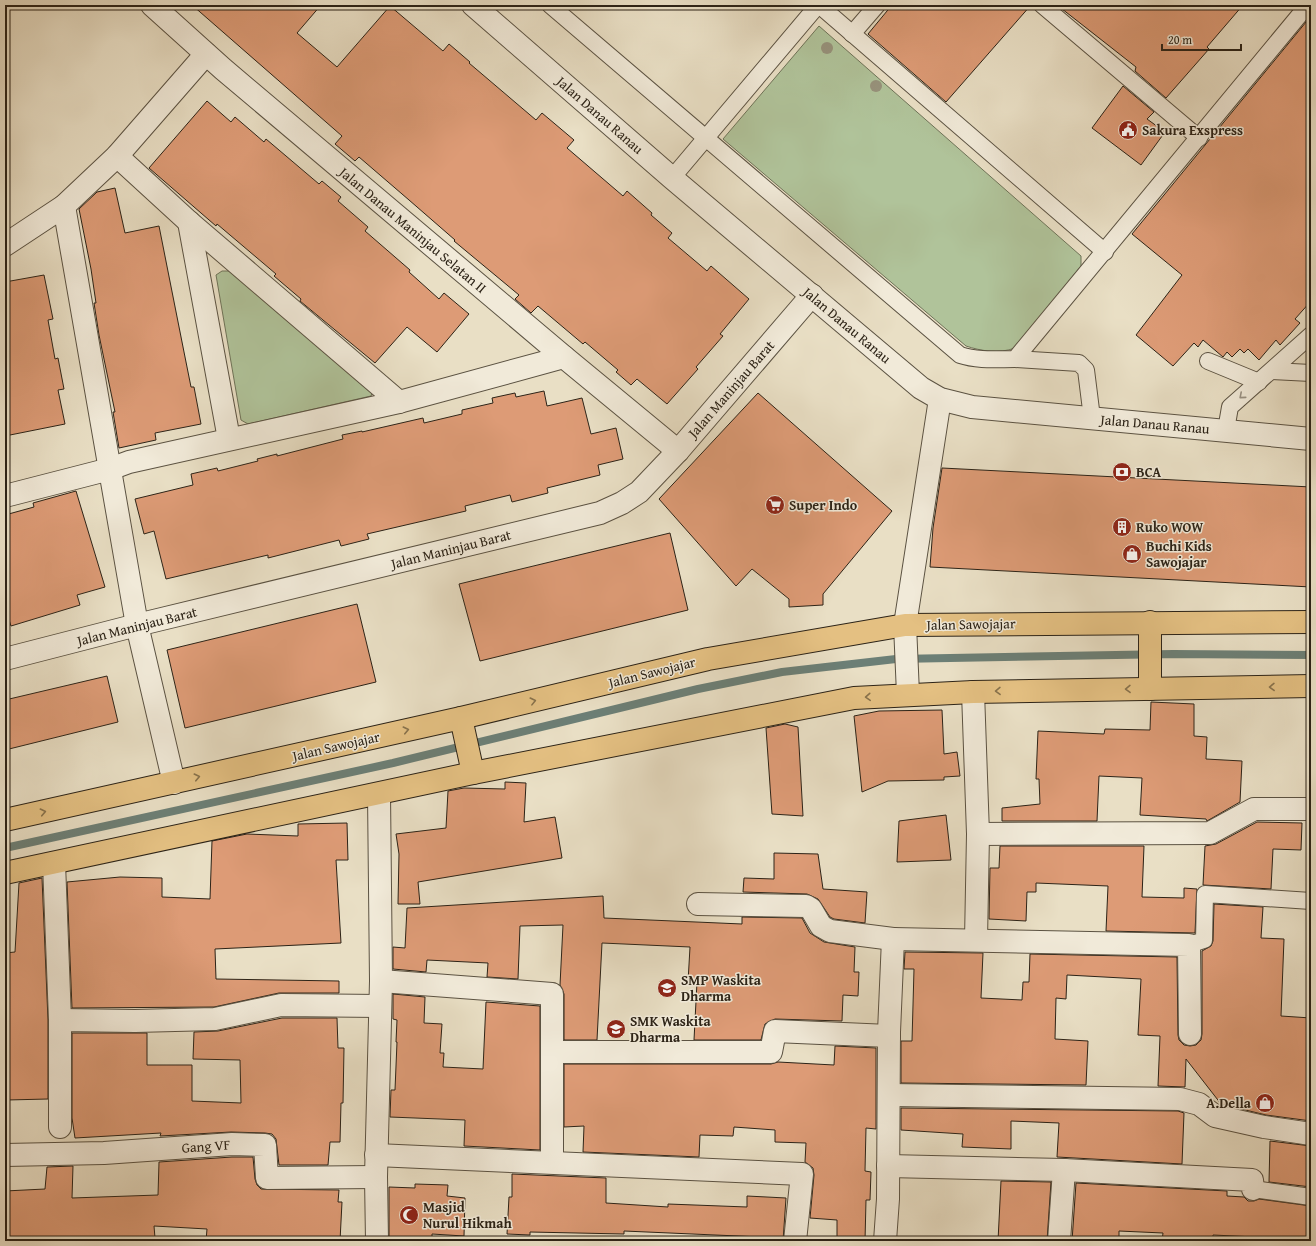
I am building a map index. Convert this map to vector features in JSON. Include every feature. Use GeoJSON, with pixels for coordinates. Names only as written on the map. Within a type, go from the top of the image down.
{"type":"FeatureCollection","features":[{"type":"Feature","properties":{"kind":"main road","name":"Jalan Sawojajar"},"geometry":{"type":"LineString","coordinates":[[5,820],[174,783],[463,727],[708,659],[906,630],[1150,630],[1311,622]]}},
{"type":"Feature","properties":{"kind":"main road"},"geometry":{"type":"LineString","coordinates":[[1150,630],[1150,689]]}},
{"type":"Feature","properties":{"kind":"main road"},"geometry":{"type":"LineString","coordinates":[[5,873],[379,794],[471,765],[854,698],[908,694],[973,692],[1311,686]]}},
{"type":"Feature","properties":{"kind":"main road"},"geometry":{"type":"LineString","coordinates":[[463,727],[471,765]]}},
{"type":"Feature","properties":{"kind":"street","name":"Jalan Danau Maninjau Selatan II"},"geometry":{"type":"LineString","coordinates":[[152,5],[206,54],[564,357],[678,451]]}},
{"type":"Feature","properties":{"kind":"street","name":"Jalan Danau Ranau"},"geometry":{"type":"LineString","coordinates":[[473,5],[672,178],[921,388],[940,399],[972,407],[1311,439]]}},
{"type":"Feature","properties":{"kind":"street"},"geometry":{"type":"LineString","coordinates":[[5,245],[64,206],[117,156],[206,54]]}},
{"type":"Feature","properties":{"kind":"street"},"geometry":{"type":"LineString","coordinates":[[117,156],[189,222],[399,402]]}},
{"type":"Feature","properties":{"kind":"street"},"geometry":{"type":"LineString","coordinates":[[64,206],[119,466],[137,625],[174,783]]}},
{"type":"Feature","properties":{"kind":"street"},"geometry":{"type":"LineString","coordinates":[[189,222],[229,440]]}},
{"type":"Feature","properties":{"kind":"street","name":"Jalan Maninjau Barat"},"geometry":{"type":"LineString","coordinates":[[5,659],[137,625],[600,513],[622,503],[639,492],[678,451],[812,295]]}},
{"type":"Feature","properties":{"kind":"street"},"geometry":{"type":"LineString","coordinates":[[5,496],[119,466],[399,402],[564,357]]}},
{"type":"Feature","properties":{"kind":"street"},"geometry":{"type":"LineString","coordinates":[[908,694],[906,630],[940,399]]}},
{"type":"Feature","properties":{"kind":"street"},"geometry":{"type":"LineString","coordinates":[[973,692],[978,834],[976,940]]}},
{"type":"Feature","properties":{"kind":"street"},"geometry":{"type":"LineString","coordinates":[[377,1241],[376,1155],[381,981],[379,794]]}},
{"type":"Feature","properties":{"kind":"street"},"geometry":{"type":"LineString","coordinates":[[978,834],[1210,833],[1254,809],[1311,810]]}},
{"type":"Feature","properties":{"kind":"street"},"geometry":{"type":"LineString","coordinates":[[54,863],[60,1020],[60,1127]]}},
{"type":"Feature","properties":{"kind":"street"},"geometry":{"type":"LineString","coordinates":[[698,904],[806,906],[811,909],[821,926],[830,931],[892,939],[1189,945],[1190,1034]]}},
{"type":"Feature","properties":{"kind":"street"},"geometry":{"type":"LineString","coordinates":[[885,1241],[888,1199],[889,1036],[892,939]]}},
{"type":"Feature","properties":{"kind":"street"},"geometry":{"type":"LineString","coordinates":[[381,981],[552,994],[552,1162]]}},
{"type":"Feature","properties":{"kind":"street"},"geometry":{"type":"LineString","coordinates":[[60,1020],[135,1021],[215,1019],[281,1005],[380,1006]]}},
{"type":"Feature","properties":{"kind":"street"},"geometry":{"type":"LineString","coordinates":[[553,1052],[771,1052],[774,1031],[889,1036]]}},
{"type":"Feature","properties":{"kind":"street"},"geometry":{"type":"LineString","coordinates":[[889,1095],[1180,1099],[1199,1104],[1215,1116],[1264,1127],[1311,1134]]}},
{"type":"Feature","properties":{"kind":"street","name":"Gang VF"},"geometry":{"type":"LineString","coordinates":[[5,1155],[104,1153],[232,1144],[265,1144],[267,1178],[376,1177]]}},
{"type":"Feature","properties":{"kind":"street"},"geometry":{"type":"LineString","coordinates":[[376,1155],[802,1174],[795,1241]]}},
{"type":"Feature","properties":{"kind":"street"},"geometry":{"type":"LineString","coordinates":[[888,1166],[1064,1170],[1252,1180],[1253,1189]]}},
{"type":"Feature","properties":{"kind":"street"},"geometry":{"type":"LineString","coordinates":[[1059,1241],[1064,1170]]}},
{"type":"Feature","properties":{"kind":"lane"},"geometry":{"type":"LineString","coordinates":[[550,5],[960,355],[972,359],[1016,359],[1079,363],[1083,366],[1086,370],[1092,418]]}},
{"type":"Feature","properties":{"kind":"lane"},"geometry":{"type":"LineString","coordinates":[[672,178],[818,5],[1105,252]]}},
{"type":"Feature","properties":{"kind":"lane"},"geometry":{"type":"LineString","coordinates":[[852,34],[877,5]]}},
{"type":"Feature","properties":{"kind":"lane"},"geometry":{"type":"LineString","coordinates":[[1042,5],[1199,138]]}},
{"type":"Feature","properties":{"kind":"lane"},"geometry":{"type":"LineString","coordinates":[[1016,359],[1308,7]]}},
{"type":"Feature","properties":{"kind":"lane"},"geometry":{"type":"LineString","coordinates":[[1226,430],[1230,407],[1311,335]]}},
{"type":"Feature","properties":{"kind":"lane"},"geometry":{"type":"LineString","coordinates":[[1208,361],[1259,382]]}},
{"type":"Feature","properties":{"kind":"lane"},"geometry":{"type":"LineString","coordinates":[[1272,371],[1311,373]]}},
{"type":"Feature","properties":{"kind":"lane"},"geometry":{"type":"LineString","coordinates":[[1189,945],[1204,940],[1205,894],[1311,901]]}},
{"type":"Feature","properties":{"kind":"lane"},"geometry":{"type":"LineString","coordinates":[[1253,1189],[1311,1197]]}},
{"type":"Feature","properties":{"kind":"green space"},"geometry":{"type":"Polygon","coordinates":[[[819,26],[1081,256],[1081,266],[1015,348],[1003,351],[990,351],[966,346],[723,139],[819,26]]]}},
{"type":"Feature","properties":{"kind":"green space"},"geometry":{"type":"Polygon","coordinates":[[[222,271],[230,271],[374,388],[371,396],[248,424],[241,420],[216,275],[222,271]]]}},
{"type":"Feature","properties":{"kind":"building"},"geometry":{"type":"Polygon","coordinates":[[[192,5],[321,5],[297,33],[337,67],[390,6],[443,51],[449,44],[536,120],[542,113],[574,140],[567,148],[623,196],[627,191],[672,233],[668,238],[707,271],[711,266],[749,299],[720,334],[723,336],[696,367],[698,369],[667,404],[637,379],[631,385],[616,372],[618,370],[585,342],[583,344],[538,306],[531,313],[515,299],[519,295],[454,241],[455,240],[409,200],[359,157],[355,161],[335,144],[342,136],[192,5]]]}},
{"type":"Feature","properties":{"kind":"building"},"geometry":{"type":"Polygon","coordinates":[[[892,5],[1031,5],[946,102],[868,34],[892,5]]]}},
{"type":"Feature","properties":{"kind":"building"},"geometry":{"type":"Polygon","coordinates":[[[1057,5],[1243,5],[1207,47],[1209,49],[1166,98],[1135,71],[1136,67],[1057,5]]]}},
{"type":"Feature","properties":{"kind":"building"},"geometry":{"type":"Polygon","coordinates":[[[1311,16],[1311,301],[1295,319],[1300,323],[1280,345],[1276,340],[1259,360],[1248,349],[1244,353],[1240,349],[1232,357],[1227,352],[1223,357],[1203,340],[1198,347],[1194,343],[1173,366],[1136,335],[1182,275],[1132,234],[1311,16]]]}},
{"type":"Feature","properties":{"kind":"building","name":"Sakura Exspress"},"geometry":{"type":"Polygon","coordinates":[[[1123,86],[1154,112],[1147,119],[1165,132],[1141,165],[1092,128],[1123,86]]]}},
{"type":"Feature","properties":{"kind":"building"},"geometry":{"type":"Polygon","coordinates":[[[207,101],[231,122],[235,117],[264,142],[266,139],[319,184],[322,181],[341,197],[338,201],[368,227],[365,231],[410,270],[409,272],[439,299],[444,293],[469,314],[437,352],[407,327],[375,363],[300,301],[301,299],[274,276],[276,274],[217,224],[216,226],[149,168],[207,101]]]}},
{"type":"Feature","properties":{"kind":"building"},"geometry":{"type":"Polygon","coordinates":[[[115,188],[125,233],[159,226],[191,387],[194,387],[201,424],[155,433],[156,440],[119,448],[113,412],[115,412],[99,335],[91,269],[79,209],[97,192],[115,188]]]}},
{"type":"Feature","properties":{"kind":"building"},"geometry":{"type":"Polygon","coordinates":[[[44,275],[53,319],[48,320],[55,359],[58,358],[64,389],[58,390],[65,424],[5,436],[5,282],[44,275]]]}},
{"type":"Feature","properties":{"kind":"building"},"geometry":{"type":"Polygon","coordinates":[[[544,391],[547,406],[582,398],[591,434],[616,428],[623,459],[598,465],[600,475],[547,488],[548,493],[512,502],[510,495],[465,506],[466,511],[367,534],[369,539],[341,546],[339,540],[268,558],[268,555],[166,579],[154,531],[144,534],[135,499],[193,485],[191,474],[217,468],[218,471],[258,461],[257,459],[277,454],[277,456],[343,439],[342,435],[423,418],[424,423],[462,414],[462,410],[493,403],[492,398],[515,393],[516,397],[544,391]]]}},
{"type":"Feature","properties":{"kind":"building","name":"Super Indo"},"geometry":{"type":"Polygon","coordinates":[[[758,393],[892,511],[823,594],[823,605],[789,607],[789,599],[752,569],[736,586],[659,499],[758,393]]]}},
{"type":"Feature","properties":{"kind":"building","name":"Ruko WOW"},"geometry":{"type":"Polygon","coordinates":[[[942,468],[1311,487],[1311,587],[930,567],[933,528],[942,468]]]}},
{"type":"Feature","properties":{"kind":"building"},"geometry":{"type":"Polygon","coordinates":[[[76,491],[105,587],[77,595],[80,605],[11,626],[5,607],[5,515],[34,507],[33,503],[76,491]]]}},
{"type":"Feature","properties":{"kind":"building"},"geometry":{"type":"Polygon","coordinates":[[[670,533],[688,610],[480,661],[459,584],[670,533]]]}},
{"type":"Feature","properties":{"kind":"building"},"geometry":{"type":"Polygon","coordinates":[[[357,604],[376,682],[185,728],[167,650],[357,604]]]}},
{"type":"Feature","properties":{"kind":"building"},"geometry":{"type":"Polygon","coordinates":[[[107,676],[118,722],[5,750],[5,700],[107,676]]]}},
{"type":"Feature","properties":{"kind":"building"},"geometry":{"type":"Polygon","coordinates":[[[1151,702],[1194,704],[1194,736],[1207,737],[1206,759],[1242,761],[1240,802],[1207,821],[1206,819],[1140,815],[1142,778],[1099,776],[1097,821],[1002,821],[1002,808],[1040,804],[1039,779],[1036,779],[1038,731],[1104,734],[1105,729],[1150,730],[1151,702]]]}},
{"type":"Feature","properties":{"kind":"building"},"geometry":{"type":"Polygon","coordinates":[[[942,710],[944,754],[957,752],[960,776],[944,777],[944,780],[888,781],[862,792],[854,716],[879,711],[942,710]]]}},
{"type":"Feature","properties":{"kind":"building"},"geometry":{"type":"Polygon","coordinates":[[[785,724],[798,727],[803,816],[772,814],[766,728],[785,724]]]}},
{"type":"Feature","properties":{"kind":"building"},"geometry":{"type":"Polygon","coordinates":[[[505,782],[526,783],[524,822],[555,817],[562,858],[418,882],[420,904],[398,904],[399,854],[396,834],[446,828],[448,791],[464,788],[505,789],[505,782]]]}},
{"type":"Feature","properties":{"kind":"building"},"geometry":{"type":"Polygon","coordinates":[[[946,815],[951,860],[897,862],[899,821],[946,815]]]}},
{"type":"Feature","properties":{"kind":"building"},"geometry":{"type":"Polygon","coordinates":[[[1257,822],[1302,823],[1301,850],[1273,849],[1271,889],[1203,885],[1205,846],[1216,844],[1257,822]]]}},
{"type":"Feature","properties":{"kind":"building"},"geometry":{"type":"Polygon","coordinates":[[[347,823],[348,860],[336,860],[341,943],[215,949],[216,979],[339,981],[339,993],[279,993],[214,1007],[72,1008],[67,882],[120,877],[162,878],[162,897],[210,899],[212,841],[247,834],[298,836],[298,824],[347,823]]]}},
{"type":"Feature","properties":{"kind":"building"},"geometry":{"type":"Polygon","coordinates":[[[1000,846],[1144,846],[1142,897],[1184,898],[1184,888],[1197,889],[1195,933],[1106,931],[1108,886],[1036,883],[1036,892],[1027,892],[1026,921],[989,919],[990,868],[999,868],[1000,846]]]}},
{"type":"Feature","properties":{"kind":"building"},"geometry":{"type":"Polygon","coordinates":[[[774,853],[818,854],[823,889],[867,892],[865,923],[834,919],[830,917],[818,899],[807,894],[743,892],[744,878],[774,879],[774,853]]]}},
{"type":"Feature","properties":{"kind":"building"},"geometry":{"type":"Polygon","coordinates":[[[42,878],[48,1020],[48,1099],[7,1100],[5,953],[15,952],[19,883],[42,878]]]}},
{"type":"Feature","properties":{"kind":"building"},"geometry":{"type":"Polygon","coordinates":[[[603,896],[604,918],[742,924],[742,917],[802,918],[810,933],[824,942],[855,947],[854,972],[859,972],[858,996],[843,995],[842,1021],[775,1019],[765,1024],[761,1040],[694,1040],[697,982],[688,982],[690,947],[602,943],[597,1040],[564,1040],[564,994],[560,985],[563,925],[520,926],[518,979],[487,977],[488,963],[427,960],[426,972],[393,969],[393,947],[405,948],[407,908],[603,896]]]}},
{"type":"Feature","properties":{"kind":"building"},"geometry":{"type":"Polygon","coordinates":[[[1214,904],[1263,907],[1261,938],[1284,939],[1281,1016],[1311,1018],[1311,1121],[1266,1115],[1221,1104],[1186,1059],[1185,1087],[1158,1086],[1160,1036],[1138,1035],[1141,979],[1067,975],[1066,999],[1056,998],[1055,1039],[1088,1041],[1086,1085],[901,1083],[901,1041],[912,1041],[914,969],[904,969],[905,952],[983,953],[981,998],[1022,1000],[1023,982],[1029,982],[1030,954],[1177,957],[1179,1040],[1184,1045],[1196,1045],[1201,1040],[1202,1034],[1202,951],[1211,946],[1213,941],[1214,904]]]}},
{"type":"Feature","properties":{"kind":"building"},"geometry":{"type":"Polygon","coordinates":[[[393,994],[425,997],[424,1023],[442,1024],[440,1053],[444,1053],[443,1067],[483,1069],[486,1002],[540,1006],[540,1150],[464,1146],[465,1120],[390,1117],[391,1090],[395,1090],[397,1042],[397,1020],[393,1019],[393,994]]]}},
{"type":"Feature","properties":{"kind":"building"},"geometry":{"type":"Polygon","coordinates":[[[282,1018],[337,1018],[338,1048],[344,1048],[343,1103],[341,1103],[340,1142],[330,1142],[328,1165],[279,1165],[276,1139],[272,1134],[265,1133],[231,1132],[160,1136],[161,1133],[75,1138],[72,1118],[72,1033],[147,1033],[147,1065],[192,1065],[192,1101],[241,1103],[240,1060],[193,1059],[194,1032],[218,1031],[282,1018]]]}},
{"type":"Feature","properties":{"kind":"building"},"geometry":{"type":"Polygon","coordinates":[[[835,1046],[876,1048],[876,1129],[866,1128],[865,1171],[871,1172],[870,1200],[866,1200],[865,1241],[837,1241],[837,1220],[810,1218],[814,1175],[813,1168],[805,1162],[806,1143],[775,1142],[775,1130],[734,1127],[733,1136],[700,1135],[699,1157],[583,1152],[584,1126],[564,1127],[564,1064],[771,1064],[778,1062],[834,1065],[835,1046]]]}},
{"type":"Feature","properties":{"kind":"building"},"geometry":{"type":"Polygon","coordinates":[[[901,1108],[1178,1111],[1184,1113],[1182,1164],[1057,1157],[1059,1123],[1011,1121],[1011,1149],[962,1147],[963,1134],[901,1130],[901,1108]]]}},
{"type":"Feature","properties":{"kind":"building"},"geometry":{"type":"Polygon","coordinates":[[[1270,1141],[1311,1146],[1311,1187],[1269,1182],[1270,1141]]]}},
{"type":"Feature","properties":{"kind":"building"},"geometry":{"type":"Polygon","coordinates":[[[253,1157],[255,1179],[257,1185],[261,1189],[339,1190],[338,1202],[342,1202],[340,1241],[206,1241],[207,1229],[154,1226],[155,1238],[128,1239],[128,1241],[6,1241],[5,1191],[45,1189],[47,1167],[73,1166],[72,1198],[158,1195],[159,1162],[253,1157]]]}},
{"type":"Feature","properties":{"kind":"building"},"geometry":{"type":"Polygon","coordinates":[[[512,1174],[606,1178],[606,1203],[668,1207],[668,1204],[747,1207],[747,1196],[786,1198],[783,1241],[760,1240],[761,1237],[624,1231],[624,1234],[530,1232],[530,1235],[507,1234],[509,1197],[512,1197],[512,1174]]]}},
{"type":"Feature","properties":{"kind":"building"},"geometry":{"type":"Polygon","coordinates":[[[1001,1181],[1051,1182],[1047,1241],[998,1241],[1001,1181]]]}},
{"type":"Feature","properties":{"kind":"building"},"geometry":{"type":"Polygon","coordinates":[[[1076,1183],[1227,1191],[1227,1196],[1244,1197],[1248,1201],[1259,1199],[1311,1206],[1311,1241],[1255,1241],[1255,1237],[1213,1235],[1213,1241],[1162,1241],[1163,1233],[1119,1231],[1119,1241],[1072,1241],[1076,1183]]]}},
{"type":"Feature","properties":{"kind":"building","name":"Masjid Nurul Hikmah"},"geometry":{"type":"Polygon","coordinates":[[[415,1184],[448,1185],[447,1196],[465,1198],[464,1236],[432,1234],[432,1241],[389,1241],[389,1187],[415,1188],[415,1184]]]}},
{"type":"Feature","properties":{"kind":"waterway"},"geometry":{"type":"LineString","coordinates":[[5,848],[393,763],[698,689],[782,672],[896,659],[1173,654],[1311,655]]}},
{"type":"Feature","properties":{"kind":"place","name":"Sakura Exspress"},"geometry":{"type":"Point","coordinates":[1128,130]}},
{"type":"Feature","properties":{"kind":"place","name":"BCA"},"geometry":{"type":"Point","coordinates":[1122,472]}},
{"type":"Feature","properties":{"kind":"place","name":"Super Indo"},"geometry":{"type":"Point","coordinates":[775,505]}},
{"type":"Feature","properties":{"kind":"place","name":"Ruko WOW"},"geometry":{"type":"Point","coordinates":[1122,527]}},
{"type":"Feature","properties":{"kind":"place","name":"Buchi Kids Sawojajar"},"geometry":{"type":"Point","coordinates":[1132,554]}},
{"type":"Feature","properties":{"kind":"place","name":"SMP Waskita Dharma"},"geometry":{"type":"Point","coordinates":[667,988]}},
{"type":"Feature","properties":{"kind":"place","name":"SMK Waskita Dharma"},"geometry":{"type":"Point","coordinates":[616,1029]}},
{"type":"Feature","properties":{"kind":"place","name":"A.Della"},"geometry":{"type":"Point","coordinates":[1265,1103]}},
{"type":"Feature","properties":{"kind":"place","name":"Masjid Nurul Hikmah"},"geometry":{"type":"Point","coordinates":[409,1215]}}]}
